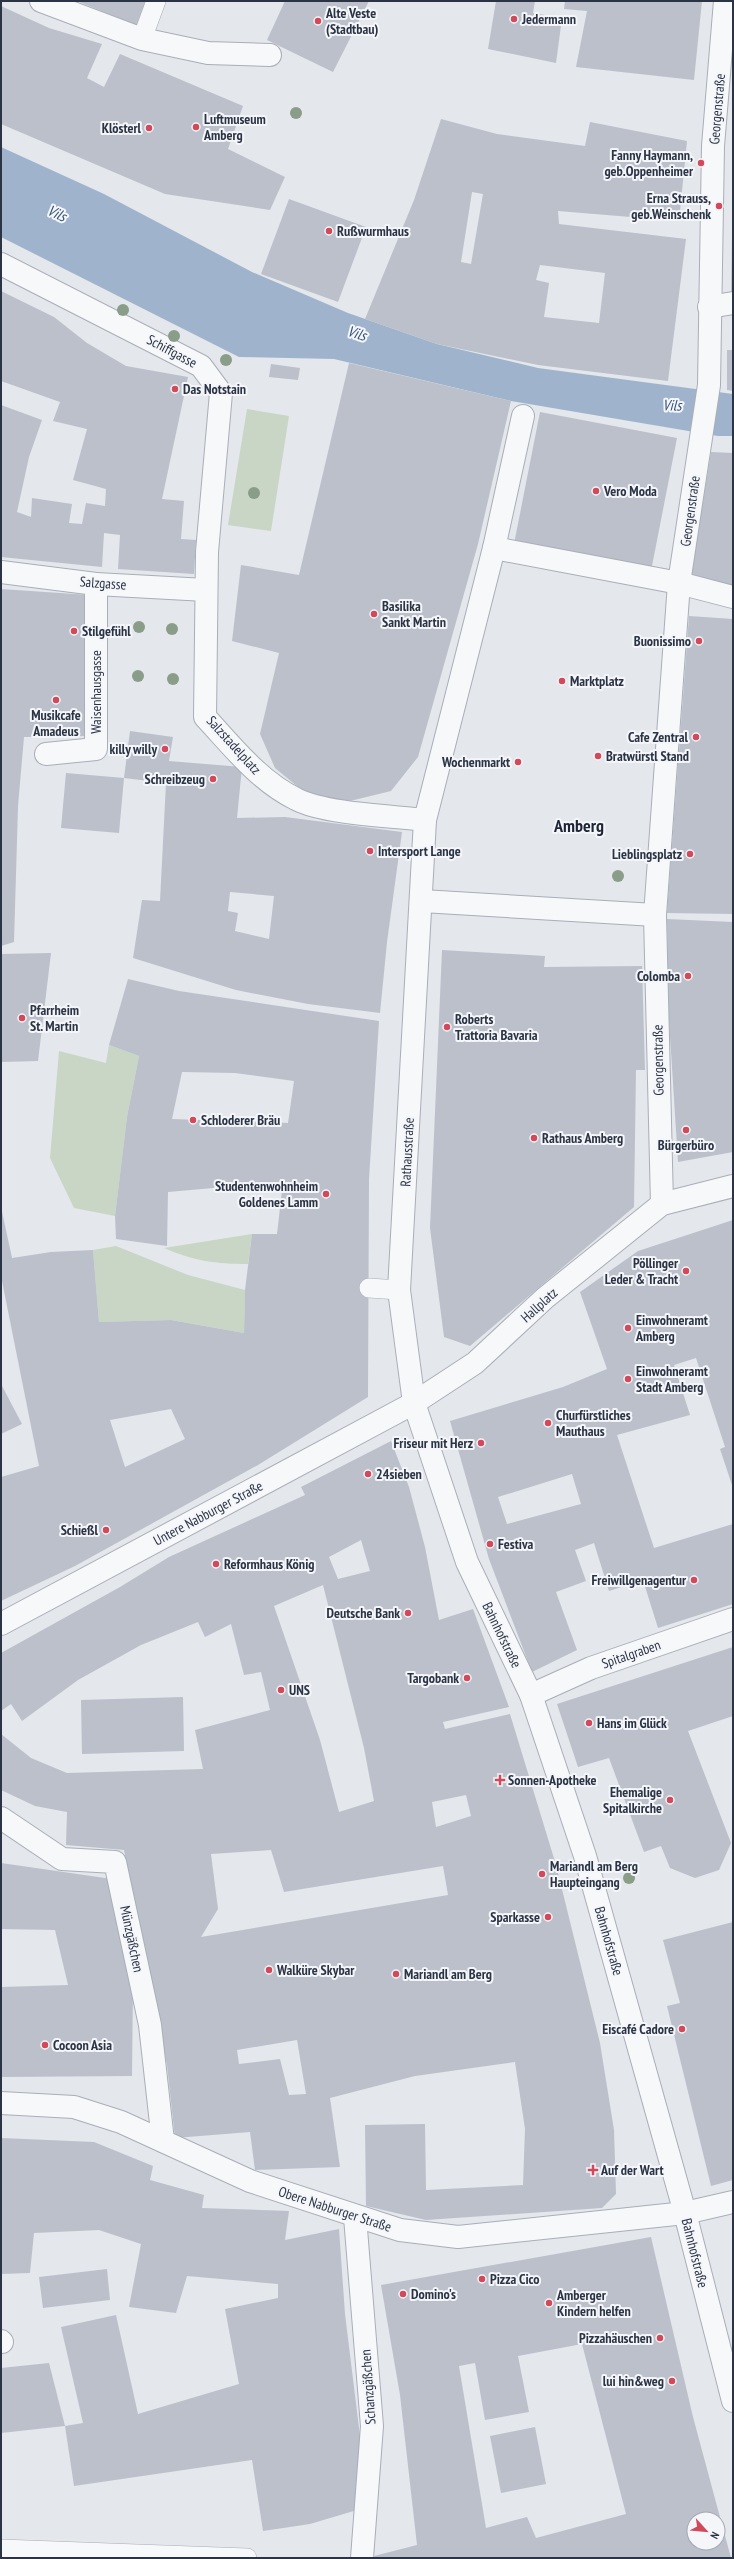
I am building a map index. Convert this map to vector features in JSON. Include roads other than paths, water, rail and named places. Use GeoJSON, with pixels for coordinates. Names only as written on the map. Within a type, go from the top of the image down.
{"type":"FeatureCollection","features":[{"type":"Feature","properties":{"kind":"street"},"geometry":{"type":"LineString","coordinates":[[41,1],[142,39],[208,53],[270,55]]}},
{"type":"Feature","properties":{"kind":"street","name":"Georgenstraße"},"geometry":{"type":"LineString","coordinates":[[679,583],[709,385],[709,307],[713,146],[725,1]]}},
{"type":"Feature","properties":{"kind":"street","name":"Schiffgasse"},"geometry":{"type":"LineString","coordinates":[[1,264],[201,366],[221,393],[207,552],[206,590]]}},
{"type":"Feature","properties":{"kind":"street"},"geometry":{"type":"LineString","coordinates":[[709,307],[733,303]]}},
{"type":"Feature","properties":{"kind":"street"},"geometry":{"type":"LineString","coordinates":[[523,416],[494,548],[425,820],[422,901],[655,915],[679,583]]}},
{"type":"Feature","properties":{"kind":"street"},"geometry":{"type":"LineString","coordinates":[[494,548],[679,583],[733,597]]}},
{"type":"Feature","properties":{"kind":"street","name":"Salzgasse"},"geometry":{"type":"LineString","coordinates":[[1,572],[96,584],[206,590]]}},
{"type":"Feature","properties":{"kind":"street","name":"Waisenhausgasse"},"geometry":{"type":"LineString","coordinates":[[46,754],[96,749],[96,584]]}},
{"type":"Feature","properties":{"kind":"street","name":"Salzstadelplatz"},"geometry":{"type":"LineString","coordinates":[[206,590],[205,717],[258,774],[296,800],[327,808],[425,820]]}},
{"type":"Feature","properties":{"kind":"street","name":"Rathausstraße"},"geometry":{"type":"LineString","coordinates":[[414,1403],[399,1290],[413,1019],[422,901]]}},
{"type":"Feature","properties":{"kind":"street","name":"Georgenstraße"},"geometry":{"type":"LineString","coordinates":[[655,915],[662,1204]]}},
{"type":"Feature","properties":{"kind":"street"},"geometry":{"type":"LineString","coordinates":[[662,1204],[733,1186]]}},
{"type":"Feature","properties":{"kind":"street","name":"Hallplatz"},"geometry":{"type":"LineString","coordinates":[[414,1403],[475,1363],[545,1298],[662,1204]]}},
{"type":"Feature","properties":{"kind":"street","name":"Untere Nabburger Straße"},"geometry":{"type":"LineString","coordinates":[[1,1624],[414,1403]]}},
{"type":"Feature","properties":{"kind":"street","name":"Bahnhofstraße"},"geometry":{"type":"LineString","coordinates":[[414,1403],[467,1562],[531,1695],[584,1856],[685,2213],[733,2401]]}},
{"type":"Feature","properties":{"kind":"street","name":"Spitalgraben"},"geometry":{"type":"LineString","coordinates":[[531,1695],[591,1668],[733,1619]]}},
{"type":"Feature","properties":{"kind":"street","name":"Münzgäßchen"},"geometry":{"type":"LineString","coordinates":[[1,1818],[62,1859],[114,1862],[150,2026],[163,2141]]}},
{"type":"Feature","properties":{"kind":"street","name":"Obere Nabburger Straße"},"geometry":{"type":"LineString","coordinates":[[1,2103],[74,2107],[121,2122],[250,2181],[355,2217],[400,2230],[458,2237],[685,2213],[733,2202]]}},
{"type":"Feature","properties":{"kind":"street","name":"Schanzgäßchen"},"geometry":{"type":"LineString","coordinates":[[355,2217],[372,2426],[362,2558]]}},
{"type":"Feature","properties":{"kind":"lane"},"geometry":{"type":"LineString","coordinates":[[142,39],[156,1]]}},
{"type":"Feature","properties":{"kind":"lane"},"geometry":{"type":"LineString","coordinates":[[369,1288],[399,1290]]}},
{"type":"Feature","properties":{"kind":"lane"},"geometry":{"type":"LineString","coordinates":[[1,2549],[247,2558]]}},
{"type":"Feature","properties":{"kind":"water","name":"Vils"},"geometry":{"type":"Polygon","coordinates":[[[1,147],[104,194],[252,272],[348,313],[437,344],[538,368],[733,394],[733,436],[718,436],[511,401],[334,359],[239,357],[1,237],[1,147]]]}},
{"type":"Feature","properties":{"kind":"place","name":"Jedermann"},"geometry":{"type":"Point","coordinates":[514,19]}},
{"type":"Feature","properties":{"kind":"place","name":"Alte Veste (Stadtbau)"},"geometry":{"type":"Point","coordinates":[318,21]}},
{"type":"Feature","properties":{"kind":"place","name":"Luftmuseum Amberg"},"geometry":{"type":"Point","coordinates":[196,127]}},
{"type":"Feature","properties":{"kind":"place","name":"Klösterl"},"geometry":{"type":"Point","coordinates":[149,128]}},
{"type":"Feature","properties":{"kind":"place","name":"Fanny Haymann, geb.Oppenheimer"},"geometry":{"type":"Point","coordinates":[701,163]}},
{"type":"Feature","properties":{"kind":"place","name":"Erna Strauss, geb.Weinschenk"},"geometry":{"type":"Point","coordinates":[719,206]}},
{"type":"Feature","properties":{"kind":"place","name":"Rußwurmhaus"},"geometry":{"type":"Point","coordinates":[329,231]}},
{"type":"Feature","properties":{"kind":"place","name":"Das Notstain"},"geometry":{"type":"Point","coordinates":[175,389]}},
{"type":"Feature","properties":{"kind":"place","name":"Vero Moda"},"geometry":{"type":"Point","coordinates":[596,491]}},
{"type":"Feature","properties":{"kind":"place","name":"Basilika Sankt Martin"},"geometry":{"type":"Point","coordinates":[374,614]}},
{"type":"Feature","properties":{"kind":"place","name":"Stilgefühl"},"geometry":{"type":"Point","coordinates":[74,631]}},
{"type":"Feature","properties":{"kind":"place","name":"Buonissimo"},"geometry":{"type":"Point","coordinates":[699,641]}},
{"type":"Feature","properties":{"kind":"place","name":"Marktplatz"},"geometry":{"type":"Point","coordinates":[562,681]}},
{"type":"Feature","properties":{"kind":"place","name":"Musikcafe Amadeus"},"geometry":{"type":"Point","coordinates":[56,700]}},
{"type":"Feature","properties":{"kind":"place","name":"Cafe Zentral"},"geometry":{"type":"Point","coordinates":[696,737]}},
{"type":"Feature","properties":{"kind":"place","name":"killy willy"},"geometry":{"type":"Point","coordinates":[165,749]}},
{"type":"Feature","properties":{"kind":"place","name":"Bratwürstl Stand"},"geometry":{"type":"Point","coordinates":[598,756]}},
{"type":"Feature","properties":{"kind":"place","name":"Wochenmarkt"},"geometry":{"type":"Point","coordinates":[518,762]}},
{"type":"Feature","properties":{"kind":"place","name":"Schreibzeug"},"geometry":{"type":"Point","coordinates":[213,779]}},
{"type":"Feature","properties":{"kind":"place","name":"Intersport Lange"},"geometry":{"type":"Point","coordinates":[370,851]}},
{"type":"Feature","properties":{"kind":"place","name":"Lieblingsplatz"},"geometry":{"type":"Point","coordinates":[690,854]}},
{"type":"Feature","properties":{"kind":"place","name":"Colomba"},"geometry":{"type":"Point","coordinates":[688,976]}},
{"type":"Feature","properties":{"kind":"place","name":"Pfarrheim St. Martin"},"geometry":{"type":"Point","coordinates":[22,1018]}},
{"type":"Feature","properties":{"kind":"place","name":"Roberts Trattoria Bavaria"},"geometry":{"type":"Point","coordinates":[447,1027]}},
{"type":"Feature","properties":{"kind":"place","name":"Schloderer Bräu"},"geometry":{"type":"Point","coordinates":[193,1120]}},
{"type":"Feature","properties":{"kind":"place","name":"Bürgerbüro"},"geometry":{"type":"Point","coordinates":[686,1130]}},
{"type":"Feature","properties":{"kind":"place","name":"Rathaus Amberg"},"geometry":{"type":"Point","coordinates":[534,1138]}},
{"type":"Feature","properties":{"kind":"place","name":"Studentenwohnheim Goldenes Lamm"},"geometry":{"type":"Point","coordinates":[326,1194]}},
{"type":"Feature","properties":{"kind":"place","name":"Pöllinger Leder & Tracht"},"geometry":{"type":"Point","coordinates":[686,1271]}},
{"type":"Feature","properties":{"kind":"place","name":"Einwohneramt Amberg"},"geometry":{"type":"Point","coordinates":[628,1328]}},
{"type":"Feature","properties":{"kind":"place","name":"Einwohneramt Stadt Amberg"},"geometry":{"type":"Point","coordinates":[628,1379]}},
{"type":"Feature","properties":{"kind":"place","name":"Churfürstliches Mauthaus"},"geometry":{"type":"Point","coordinates":[548,1423]}},
{"type":"Feature","properties":{"kind":"place","name":"Friseur mit Herz"},"geometry":{"type":"Point","coordinates":[481,1443]}},
{"type":"Feature","properties":{"kind":"place","name":"24sieben"},"geometry":{"type":"Point","coordinates":[368,1474]}},
{"type":"Feature","properties":{"kind":"place","name":"Schießl"},"geometry":{"type":"Point","coordinates":[106,1530]}},
{"type":"Feature","properties":{"kind":"place","name":"Festiva"},"geometry":{"type":"Point","coordinates":[490,1544]}},
{"type":"Feature","properties":{"kind":"place","name":"Reformhaus König"},"geometry":{"type":"Point","coordinates":[216,1564]}},
{"type":"Feature","properties":{"kind":"place","name":"Freiwillgenagentur"},"geometry":{"type":"Point","coordinates":[694,1580]}},
{"type":"Feature","properties":{"kind":"place","name":"Deutsche Bank"},"geometry":{"type":"Point","coordinates":[408,1613]}},
{"type":"Feature","properties":{"kind":"place","name":"Targobank"},"geometry":{"type":"Point","coordinates":[467,1678]}},
{"type":"Feature","properties":{"kind":"place","name":"UNS"},"geometry":{"type":"Point","coordinates":[281,1690]}},
{"type":"Feature","properties":{"kind":"place","name":"Hans im Glück"},"geometry":{"type":"Point","coordinates":[589,1723]}},
{"type":"Feature","properties":{"kind":"place","name":"Sonnen-Apotheke"},"geometry":{"type":"Point","coordinates":[500,1780]}},
{"type":"Feature","properties":{"kind":"place","name":"Ehemalige Spitalkirche"},"geometry":{"type":"Point","coordinates":[670,1800]}},
{"type":"Feature","properties":{"kind":"place","name":"Mariandl am Berg Haupteingang"},"geometry":{"type":"Point","coordinates":[542,1874]}},
{"type":"Feature","properties":{"kind":"place","name":"Sparkasse"},"geometry":{"type":"Point","coordinates":[548,1917]}},
{"type":"Feature","properties":{"kind":"place","name":"Walküre Skybar"},"geometry":{"type":"Point","coordinates":[269,1970]}},
{"type":"Feature","properties":{"kind":"place","name":"Mariandl am Berg"},"geometry":{"type":"Point","coordinates":[396,1974]}},
{"type":"Feature","properties":{"kind":"place","name":"Eiscafé Cadore"},"geometry":{"type":"Point","coordinates":[682,2029]}},
{"type":"Feature","properties":{"kind":"place","name":"Cocoon Asia"},"geometry":{"type":"Point","coordinates":[45,2045]}},
{"type":"Feature","properties":{"kind":"place","name":"Auf der Wart"},"geometry":{"type":"Point","coordinates":[593,2170]}},
{"type":"Feature","properties":{"kind":"place","name":"Pizza Cico"},"geometry":{"type":"Point","coordinates":[482,2279]}},
{"type":"Feature","properties":{"kind":"place","name":"Domino's"},"geometry":{"type":"Point","coordinates":[403,2294]}},
{"type":"Feature","properties":{"kind":"place","name":"Amberger Kindern helfen"},"geometry":{"type":"Point","coordinates":[549,2303]}},
{"type":"Feature","properties":{"kind":"place","name":"Pizzahäuschen"},"geometry":{"type":"Point","coordinates":[660,2338]}},
{"type":"Feature","properties":{"kind":"place","name":"lui hin&weg"},"geometry":{"type":"Point","coordinates":[672,2381]}},
{"type":"Feature","properties":{"kind":"district","name":"Amberg"},"geometry":{"type":"Point","coordinates":[579,825]}}]}
